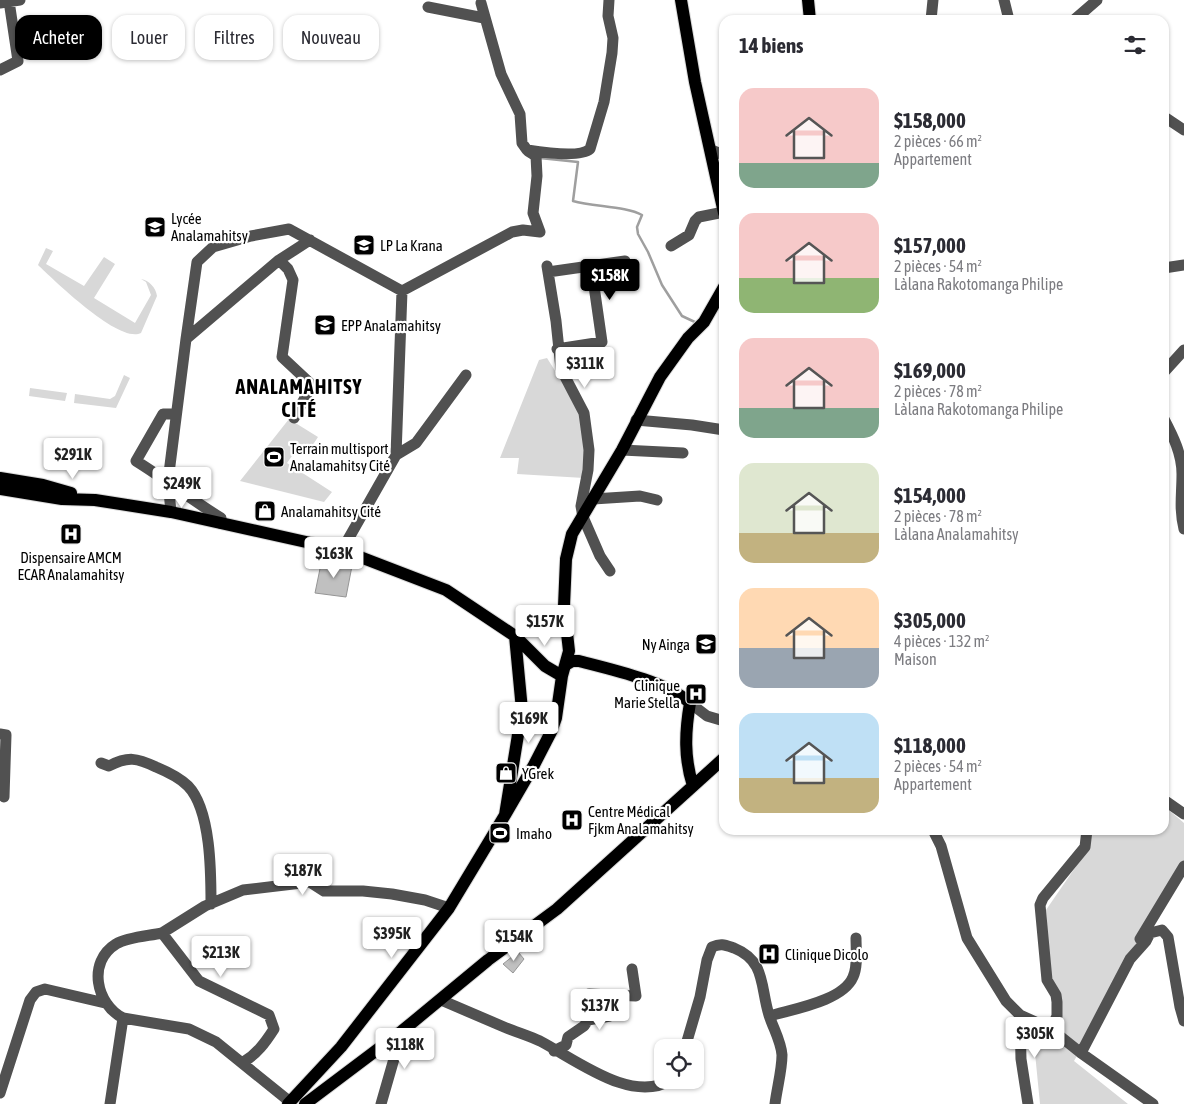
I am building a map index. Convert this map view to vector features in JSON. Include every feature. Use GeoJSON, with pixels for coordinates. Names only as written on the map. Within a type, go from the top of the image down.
{"type":"FeatureCollection","features":[{"type":"Feature","properties":{"kind":"main road"},"geometry":{"type":"LineString","coordinates":[[681,0],[695,82],[719,189]]}},
{"type":"Feature","properties":{"kind":"main road"},"geometry":{"type":"LineString","coordinates":[[808,0],[810,15]]}},
{"type":"Feature","properties":{"kind":"main road"},"geometry":{"type":"LineString","coordinates":[[290,1103],[341,1047],[449,908],[523,786],[551,732],[556,718],[569,651],[564,606],[566,558],[572,534],[622,450],[660,377],[684,344],[704,322],[719,296]]}},
{"type":"Feature","properties":{"kind":"main road"},"geometry":{"type":"LineString","coordinates":[[0,478],[43,485],[95,500],[171,512],[342,550],[439,587],[515,636],[545,666],[564,670]]}},
{"type":"Feature","properties":{"kind":"main road"},"geometry":{"type":"LineString","coordinates":[[0,489],[62,499],[95,500]]}},
{"type":"Feature","properties":{"kind":"main road"},"geometry":{"type":"LineString","coordinates":[[505,815],[522,710],[515,636]]}},
{"type":"Feature","properties":{"kind":"main road"},"geometry":{"type":"LineString","coordinates":[[564,670],[572,660],[580,661],[674,690],[690,703],[687,722],[686,756],[693,786]]}},
{"type":"Feature","properties":{"kind":"main road"},"geometry":{"type":"LineString","coordinates":[[305,1104],[402,1031],[488,960],[557,909],[719,763]]}},
{"type":"Feature","properties":{"kind":"main road"},"geometry":{"type":"LineString","coordinates":[[328,1060],[344,1074]]}},
{"type":"Feature","properties":{"kind":"main road"},"geometry":{"type":"LineString","coordinates":[[310,1080],[322,1091]]}},
{"type":"Feature","properties":{"kind":"street"},"geometry":{"type":"LineString","coordinates":[[526,150],[546,153],[586,152],[590,149],[604,102],[612,53],[613,38],[608,16],[609,0]]}},
{"type":"Feature","properties":{"kind":"street"},"geometry":{"type":"LineString","coordinates":[[932,15],[933,0]]}},
{"type":"Feature","properties":{"kind":"street"},"geometry":{"type":"LineString","coordinates":[[1004,0],[1008,15]]}},
{"type":"Feature","properties":{"kind":"street"},"geometry":{"type":"LineString","coordinates":[[1080,15],[1097,0]]}},
{"type":"Feature","properties":{"kind":"street"},"geometry":{"type":"LineString","coordinates":[[0,70],[18,61],[10,1]]}},
{"type":"Feature","properties":{"kind":"street"},"geometry":{"type":"LineString","coordinates":[[402,292],[479,248],[512,232],[522,230],[540,232],[533,213],[538,176],[536,156],[526,150],[522,143],[520,114],[501,74],[491,35],[480,4]]}},
{"type":"Feature","properties":{"kind":"street"},"geometry":{"type":"LineString","coordinates":[[428,7],[484,18]]}},
{"type":"Feature","properties":{"kind":"street"},"geometry":{"type":"LineString","coordinates":[[1169,120],[1184,130]]}},
{"type":"Feature","properties":{"kind":"street"},"geometry":{"type":"LineString","coordinates":[[711,150],[719,153]]}},
{"type":"Feature","properties":{"kind":"street"},"geometry":{"type":"LineString","coordinates":[[670,246],[689,236],[699,217],[719,214]]}},
{"type":"Feature","properties":{"kind":"street"},"geometry":{"type":"LineString","coordinates":[[171,512],[168,481],[197,262],[213,247],[288,229],[402,292]]}},
{"type":"Feature","properties":{"kind":"street"},"geometry":{"type":"LineString","coordinates":[[186,339],[279,260],[310,240]]}},
{"type":"Feature","properties":{"kind":"street"},"geometry":{"type":"LineString","coordinates":[[279,260],[288,269],[293,280],[282,357],[312,385],[294,418]]}},
{"type":"Feature","properties":{"kind":"street"},"geometry":{"type":"LineString","coordinates":[[610,571],[600,556],[583,517],[581,506],[588,470],[589,450],[584,414],[560,369],[556,321],[547,269],[625,261]]}},
{"type":"Feature","properties":{"kind":"street"},"geometry":{"type":"LineString","coordinates":[[557,349],[602,342],[591,265]]}},
{"type":"Feature","properties":{"kind":"street"},"geometry":{"type":"LineString","coordinates":[[1169,267],[1184,265]]}},
{"type":"Feature","properties":{"kind":"street"},"geometry":{"type":"LineString","coordinates":[[342,550],[396,455],[402,292]]}},
{"type":"Feature","properties":{"kind":"street"},"geometry":{"type":"LineString","coordinates":[[1169,366],[1184,350]]}},
{"type":"Feature","properties":{"kind":"street"},"geometry":{"type":"LineString","coordinates":[[396,455],[416,443],[466,375]]}},
{"type":"Feature","properties":{"kind":"street"},"geometry":{"type":"LineString","coordinates":[[176,414],[163,414],[136,461],[221,518],[220,523]]}},
{"type":"Feature","properties":{"kind":"street"},"geometry":{"type":"LineString","coordinates":[[636,420],[719,429]]}},
{"type":"Feature","properties":{"kind":"street"},"geometry":{"type":"LineString","coordinates":[[1169,429],[1177,446],[1182,467],[1180,505],[1184,528]]}},
{"type":"Feature","properties":{"kind":"street"},"geometry":{"type":"LineString","coordinates":[[622,450],[683,452]]}},
{"type":"Feature","properties":{"kind":"street"},"geometry":{"type":"LineString","coordinates":[[593,499],[640,496],[657,500]]}},
{"type":"Feature","properties":{"kind":"street"},"geometry":{"type":"LineString","coordinates":[[690,703],[707,716],[719,720]]}},
{"type":"Feature","properties":{"kind":"street"},"geometry":{"type":"LineString","coordinates":[[0,734],[6,735],[4,797]]}},
{"type":"Feature","properties":{"kind":"street"},"geometry":{"type":"LineString","coordinates":[[101,763],[109,766],[119,760],[131,758],[178,777],[190,788],[202,811],[211,858],[211,904]]}},
{"type":"Feature","properties":{"kind":"street"},"geometry":{"type":"LineString","coordinates":[[1169,804],[1184,814]]}},
{"type":"Feature","properties":{"kind":"street"},"geometry":{"type":"LineString","coordinates":[[936,835],[941,846],[967,938],[1006,1000],[1020,1015],[1051,1029],[1081,1054],[1154,1104]]}},
{"type":"Feature","properties":{"kind":"street"},"geometry":{"type":"LineString","coordinates":[[1051,1029],[1056,1016],[1057,1002],[1056,995],[1047,980],[1040,905],[1043,898],[1085,847],[1086,835]]}},
{"type":"Feature","properties":{"kind":"street"},"geometry":{"type":"LineString","coordinates":[[1081,1054],[1150,920],[1184,866]]}},
{"type":"Feature","properties":{"kind":"street"},"geometry":{"type":"LineString","coordinates":[[290,1103],[216,1042],[189,1029],[124,1018],[115,1013],[105,1002],[98,984],[97,973],[100,962],[108,949],[118,942],[162,932],[211,904],[243,890],[310,882],[324,891],[363,891],[392,894],[425,900],[449,908]]}},
{"type":"Feature","properties":{"kind":"street"},"geometry":{"type":"LineString","coordinates":[[1130,959],[1146,941],[1150,933],[1162,930],[1166,933],[1170,942],[1184,1021]]}},
{"type":"Feature","properties":{"kind":"street"},"geometry":{"type":"LineString","coordinates":[[162,932],[199,981],[269,1014],[274,1029],[264,1045],[252,1057],[242,1063]]}},
{"type":"Feature","properties":{"kind":"street"},"geometry":{"type":"LineString","coordinates":[[770,1016],[832,997],[843,991],[854,975],[856,938]]}},
{"type":"Feature","properties":{"kind":"street"},"geometry":{"type":"LineString","coordinates":[[688,1039],[700,997],[707,960],[712,947],[723,944],[751,957],[758,966],[782,1055],[775,1104]]}},
{"type":"Feature","properties":{"kind":"street"},"geometry":{"type":"LineString","coordinates":[[589,994],[636,996],[632,968]]}},
{"type":"Feature","properties":{"kind":"street"},"geometry":{"type":"LineString","coordinates":[[0,1093],[30,1000],[36,992],[45,989],[105,1002]]}},
{"type":"Feature","properties":{"kind":"street"},"geometry":{"type":"LineString","coordinates":[[554,1051],[566,1045],[568,1037],[584,1026],[588,1020],[610,1016],[612,1013],[608,995]]}},
{"type":"Feature","properties":{"kind":"street"},"geometry":{"type":"LineString","coordinates":[[441,1000],[540,1042],[595,1084]]}},
{"type":"Feature","properties":{"kind":"street"},"geometry":{"type":"LineString","coordinates":[[1020,1015],[1022,1059],[1028,1104]]}},
{"type":"Feature","properties":{"kind":"street"},"geometry":{"type":"LineString","coordinates":[[110,1104],[124,1018]]}},
{"type":"Feature","properties":{"kind":"street"},"geometry":{"type":"LineString","coordinates":[[381,1104],[402,1031]]}},
{"type":"Feature","properties":{"kind":"street"},"geometry":{"type":"LineString","coordinates":[[652,1099],[666,1089]]}},
{"type":"Feature","properties":{"kind":"shaded area"},"geometry":{"type":"Polygon","coordinates":[[[46,248],[53,251],[46,264],[84,286],[104,257],[115,264],[94,298],[135,323],[151,295],[146,282],[141,279],[152,285],[157,296],[141,333],[131,334],[118,329],[87,309],[58,284],[38,265],[46,248]]]}},
{"type":"Feature","properties":{"kind":"shaded area"},"geometry":{"type":"Polygon","coordinates":[[[547,358],[581,412],[585,444],[584,478],[517,474],[519,458],[500,458],[539,360],[547,358]]]}},
{"type":"Feature","properties":{"kind":"shaded area"},"geometry":{"type":"Polygon","coordinates":[[[124,375],[130,378],[116,408],[74,403],[75,394],[110,399],[115,396],[124,375]]]}},
{"type":"Feature","properties":{"kind":"shaded area"},"geometry":{"type":"Polygon","coordinates":[[[30,388],[67,393],[65,401],[29,396],[30,388]]]}},
{"type":"Feature","properties":{"kind":"shaded area","name":"Terrain multisport Analamahitsy Cité"},"geometry":{"type":"Polygon","coordinates":[[[289,419],[318,437],[308,452],[299,446],[287,463],[332,492],[324,502],[240,481],[289,419]]]}},
{"type":"Feature","properties":{"kind":"shaded area"},"geometry":{"type":"Polygon","coordinates":[[[1169,810],[1184,823],[1184,867],[1141,933],[1113,993],[1074,1061],[1128,1104],[1040,1104],[1035,1053],[1046,1042],[1059,1011],[1048,960],[1046,910],[1090,846],[1090,835],[1169,835],[1169,810]]]}},
{"type":"Feature","properties":{"kind":"building"},"geometry":{"type":"Polygon","coordinates":[[[322,559],[352,566],[346,597],[315,593],[322,559]]]}},
{"type":"Feature","properties":{"kind":"building"},"geometry":{"type":"Polygon","coordinates":[[[518,952],[524,959],[513,973],[503,964],[518,952]]]}},
{"type":"Feature","properties":{"kind":"waterway"},"geometry":{"type":"LineString","coordinates":[[540,158],[578,162],[573,201],[627,210],[642,215],[637,227],[638,234],[662,285],[682,316],[697,323]]}},
{"type":"Feature","properties":{"kind":"place","name":"Lycée Analamahitsy"},"geometry":{"type":"Point","coordinates":[155,227]}},
{"type":"Feature","properties":{"kind":"place","name":"LP La Krana"},"geometry":{"type":"Point","coordinates":[364,245]}},
{"type":"Feature","properties":{"kind":"place","name":"EPP Analamahitsy"},"geometry":{"type":"Point","coordinates":[325,325]}},
{"type":"Feature","properties":{"kind":"place","name":"Terrain multisport Analamahitsy Cité"},"geometry":{"type":"Point","coordinates":[274,457]}},
{"type":"Feature","properties":{"kind":"place","name":"Analamahitsy Cité"},"geometry":{"type":"Point","coordinates":[265,511]}},
{"type":"Feature","properties":{"kind":"place","name":"Dispensaire AMCM ECAR Analamahitsy"},"geometry":{"type":"Point","coordinates":[71,534]}},
{"type":"Feature","properties":{"kind":"place","name":"Ny Ainga"},"geometry":{"type":"Point","coordinates":[706,644]}},
{"type":"Feature","properties":{"kind":"place","name":"Clinique Marie Stella"},"geometry":{"type":"Point","coordinates":[696,694]}},
{"type":"Feature","properties":{"kind":"place","name":"YGrek"},"geometry":{"type":"Point","coordinates":[506,773]}},
{"type":"Feature","properties":{"kind":"place","name":"Centre Médical Fjkm Analamahitsy"},"geometry":{"type":"Point","coordinates":[572,820]}},
{"type":"Feature","properties":{"kind":"place","name":"Imaho"},"geometry":{"type":"Point","coordinates":[500,833]}},
{"type":"Feature","properties":{"kind":"place","name":"Clinique Dicolo"},"geometry":{"type":"Point","coordinates":[769,954]}},
{"type":"Feature","properties":{"kind":"district","name":"ANALAMAHITSY CITÉ"},"geometry":{"type":"Point","coordinates":[299,398]}}]}
